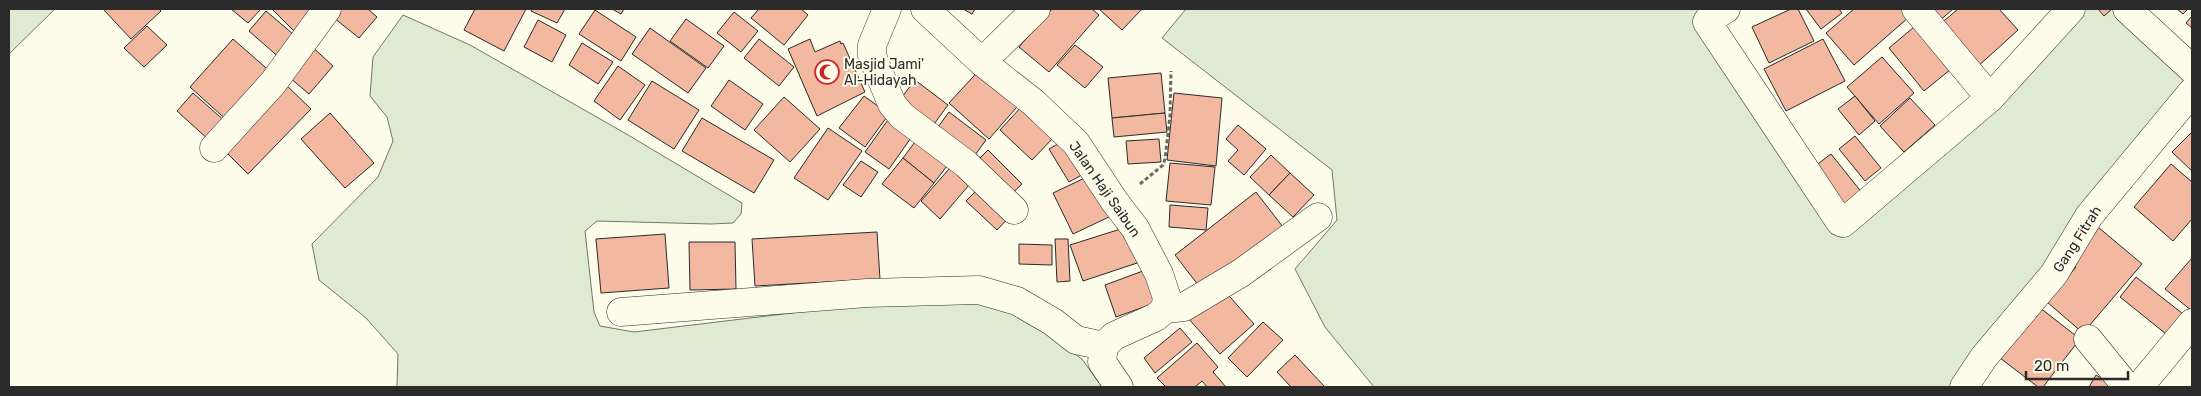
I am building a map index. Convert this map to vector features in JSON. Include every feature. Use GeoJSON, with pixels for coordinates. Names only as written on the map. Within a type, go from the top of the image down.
{"type":"FeatureCollection","features":[{"type":"Feature","properties":{"kind":"street"},"geometry":{"type":"LineString","coordinates":[[214,148],[273,82],[327,9]]}},
{"type":"Feature","properties":{"kind":"street"},"geometry":{"type":"LineString","coordinates":[[887,9],[874,38],[872,56],[892,104],[902,116],[966,164],[1014,210]]}},
{"type":"Feature","properties":{"kind":"street","name":"Jalan Haji Saibun"},"geometry":{"type":"LineString","coordinates":[[925,9],[982,62],[1034,103],[1076,143],[1115,202],[1135,228],[1159,274],[1167,298],[1165,309]]}},
{"type":"Feature","properties":{"kind":"street"},"geometry":{"type":"LineString","coordinates":[[982,62],[1036,9]]}},
{"type":"Feature","properties":{"kind":"street"},"geometry":{"type":"LineString","coordinates":[[1726,9],[1708,20],[1708,22],[1841,223],[1990,98],[2071,9]]}},
{"type":"Feature","properties":{"kind":"street"},"geometry":{"type":"LineString","coordinates":[[1916,9],[1990,98]]}},
{"type":"Feature","properties":{"kind":"street"},"geometry":{"type":"LineString","coordinates":[[2127,9],[2192,69]]}},
{"type":"Feature","properties":{"kind":"street","name":"Gang Fitrah"},"geometry":{"type":"LineString","coordinates":[[1964,387],[1984,357],[2054,274],[2089,216],[2192,92]]}},
{"type":"Feature","properties":{"kind":"street"},"geometry":{"type":"LineString","coordinates":[[1119,387],[1102,362],[1104,346],[1114,336],[1156,317],[1165,309],[1184,307],[1241,273],[1318,217]]}},
{"type":"Feature","properties":{"kind":"street"},"geometry":{"type":"LineString","coordinates":[[621,312],[867,293],[979,290],[1017,301],[1053,322],[1076,340],[1104,346]]}},
{"type":"Feature","properties":{"kind":"street"},"geometry":{"type":"LineString","coordinates":[[2139,387],[2192,323]]}},
{"type":"Feature","properties":{"kind":"street"},"geometry":{"type":"LineString","coordinates":[[2088,340],[2127,387]]}},
{"type":"Feature","properties":{"kind":"path"},"geometry":{"type":"LineString","coordinates":[[1115,202],[1163,165],[1170,126],[1171,71]]}},
{"type":"Feature","properties":{"kind":"green space"},"geometry":{"type":"Polygon","coordinates":[[[9,9],[55,9],[9,54],[9,9]]]}},
{"type":"Feature","properties":{"kind":"green space"},"geometry":{"type":"Polygon","coordinates":[[[1186,9],[1719,9],[1705,19],[1841,228],[2077,9],[2132,9],[2192,65],[2192,92],[1960,387],[1374,387],[1325,327],[1295,269],[1337,220],[1332,170],[1162,38],[1186,9]]]}},
{"type":"Feature","properties":{"kind":"green space"},"geometry":{"type":"Polygon","coordinates":[[[403,15],[470,45],[623,132],[742,203],[741,214],[733,223],[597,221],[585,231],[594,312],[600,326],[634,332],[975,291],[1016,304],[1066,348],[1082,359],[1102,387],[397,387],[398,354],[366,318],[319,280],[312,244],[378,177],[393,141],[387,117],[370,96],[373,57],[403,15]]]}},
{"type":"Feature","properties":{"kind":"building"},"geometry":{"type":"Polygon","coordinates":[[[103,9],[159,9],[161,11],[131,39],[103,9]]]}},
{"type":"Feature","properties":{"kind":"building"},"geometry":{"type":"Polygon","coordinates":[[[231,9],[261,9],[248,23],[231,9]]]}},
{"type":"Feature","properties":{"kind":"building"},"geometry":{"type":"Polygon","coordinates":[[[272,9],[324,9],[298,35],[272,9]]]}},
{"type":"Feature","properties":{"kind":"building"},"geometry":{"type":"Polygon","coordinates":[[[332,9],[368,9],[377,17],[359,38],[328,13],[332,9]]]}},
{"type":"Feature","properties":{"kind":"building"},"geometry":{"type":"Polygon","coordinates":[[[475,9],[526,9],[504,51],[464,30],[475,9]]]}},
{"type":"Feature","properties":{"kind":"building"},"geometry":{"type":"Polygon","coordinates":[[[532,9],[565,9],[557,23],[531,11],[532,9]]]}},
{"type":"Feature","properties":{"kind":"building"},"geometry":{"type":"Polygon","coordinates":[[[612,9],[624,9],[621,14],[612,9]]]}},
{"type":"Feature","properties":{"kind":"building"},"geometry":{"type":"Polygon","coordinates":[[[759,9],[801,9],[808,15],[784,45],[751,18],[759,9]]]}},
{"type":"Feature","properties":{"kind":"building"},"geometry":{"type":"Polygon","coordinates":[[[963,9],[975,9],[972,14],[963,9]]]}},
{"type":"Feature","properties":{"kind":"building"},"geometry":{"type":"Polygon","coordinates":[[[1052,9],[1092,9],[1099,15],[1049,72],[1019,47],[1052,9]]]}},
{"type":"Feature","properties":{"kind":"building"},"geometry":{"type":"Polygon","coordinates":[[[1099,9],[1142,9],[1122,30],[1099,9]]]}},
{"type":"Feature","properties":{"kind":"building"},"geometry":{"type":"Polygon","coordinates":[[[1791,9],[1798,9],[1814,41],[1769,63],[1752,27],[1791,9]]]}},
{"type":"Feature","properties":{"kind":"building"},"geometry":{"type":"Polygon","coordinates":[[[1806,9],[1839,9],[1842,13],[1821,29],[1806,9]]]}},
{"type":"Feature","properties":{"kind":"building"},"geometry":{"type":"Polygon","coordinates":[[[1854,9],[1902,9],[1909,17],[1854,65],[1826,33],[1854,9]]]}},
{"type":"Feature","properties":{"kind":"building"},"geometry":{"type":"Polygon","coordinates":[[[1924,9],[1953,9],[1937,23],[1924,9]]]}},
{"type":"Feature","properties":{"kind":"building"},"geometry":{"type":"Polygon","coordinates":[[[1958,9],[1999,9],[2018,30],[1975,69],[1937,27],[1958,9]]]}},
{"type":"Feature","properties":{"kind":"building"},"geometry":{"type":"Polygon","coordinates":[[[2098,9],[2112,9],[2104,16],[2098,9]]]}},
{"type":"Feature","properties":{"kind":"building"},"geometry":{"type":"Polygon","coordinates":[[[2177,9],[2188,9],[2183,14],[2177,9]]]}},
{"type":"Feature","properties":{"kind":"building"},"geometry":{"type":"Polygon","coordinates":[[[595,10],[636,37],[621,61],[579,34],[595,10]]]}},
{"type":"Feature","properties":{"kind":"building"},"geometry":{"type":"Polygon","coordinates":[[[266,11],[300,40],[282,60],[249,31],[266,11]]]}},
{"type":"Feature","properties":{"kind":"building"},"geometry":{"type":"Polygon","coordinates":[[[734,12],[758,31],[741,52],[717,33],[734,12]]]}},
{"type":"Feature","properties":{"kind":"building"},"geometry":{"type":"Polygon","coordinates":[[[2192,16],[2192,28],[2186,23],[2192,16]]]}},
{"type":"Feature","properties":{"kind":"building"},"geometry":{"type":"Polygon","coordinates":[[[686,19],[724,46],[708,68],[670,41],[686,19]]]}},
{"type":"Feature","properties":{"kind":"building"},"geometry":{"type":"Polygon","coordinates":[[[538,20],[566,35],[552,62],[524,47],[538,20]]]}},
{"type":"Feature","properties":{"kind":"building"},"geometry":{"type":"Polygon","coordinates":[[[1920,22],[1956,65],[1924,91],[1889,48],[1920,22]]]}},
{"type":"Feature","properties":{"kind":"building"},"geometry":{"type":"Polygon","coordinates":[[[147,26],[167,45],[144,67],[124,48],[147,26]]]}},
{"type":"Feature","properties":{"kind":"building"},"geometry":{"type":"Polygon","coordinates":[[[650,28],[706,68],[688,93],[632,54],[650,28]]]}},
{"type":"Feature","properties":{"kind":"building"},"geometry":{"type":"Polygon","coordinates":[[[233,39],[273,74],[230,123],[190,87],[233,39]]]}},
{"type":"Feature","properties":{"kind":"building"},"geometry":{"type":"Polygon","coordinates":[[[759,39],[794,67],[779,86],[744,58],[759,39]]]}},
{"type":"Feature","properties":{"kind":"building","name":"Masjid Jami' Al-Hidayah"},"geometry":{"type":"Polygon","coordinates":[[[810,39],[815,52],[840,41],[841,44],[843,43],[865,92],[817,116],[788,49],[810,39]]]}},
{"type":"Feature","properties":{"kind":"building"},"geometry":{"type":"Polygon","coordinates":[[[1823,39],[1845,81],[1786,111],[1764,69],[1823,39]]]}},
{"type":"Feature","properties":{"kind":"building"},"geometry":{"type":"Polygon","coordinates":[[[308,43],[333,66],[309,94],[283,72],[308,43]]]}},
{"type":"Feature","properties":{"kind":"building"},"geometry":{"type":"Polygon","coordinates":[[[582,43],[613,62],[598,84],[569,65],[582,43]]]}},
{"type":"Feature","properties":{"kind":"building"},"geometry":{"type":"Polygon","coordinates":[[[1075,45],[1103,67],[1085,88],[1057,65],[1075,45]]]}},
{"type":"Feature","properties":{"kind":"building"},"geometry":{"type":"Polygon","coordinates":[[[1882,57],[1914,93],[1879,124],[1847,87],[1882,57]]]}},
{"type":"Feature","properties":{"kind":"building"},"geometry":{"type":"Polygon","coordinates":[[[984,65],[1023,100],[989,139],[949,103],[984,65]]]}},
{"type":"Feature","properties":{"kind":"building"},"geometry":{"type":"Polygon","coordinates":[[[618,66],[645,85],[620,120],[594,101],[618,66]]]}},
{"type":"Feature","properties":{"kind":"building"},"geometry":{"type":"Polygon","coordinates":[[[1161,73],[1165,113],[1112,118],[1108,78],[1161,73]]]}},
{"type":"Feature","properties":{"kind":"building"},"geometry":{"type":"Polygon","coordinates":[[[729,80],[763,104],[745,130],[711,106],[729,80]]]}},
{"type":"Feature","properties":{"kind":"building"},"geometry":{"type":"Polygon","coordinates":[[[915,80],[948,105],[929,131],[895,106],[915,80]]]}},
{"type":"Feature","properties":{"kind":"building"},"geometry":{"type":"Polygon","coordinates":[[[652,81],[699,110],[674,149],[628,120],[652,81]]]}},
{"type":"Feature","properties":{"kind":"building"},"geometry":{"type":"Polygon","coordinates":[[[283,82],[311,109],[248,174],[221,147],[283,82]]]}},
{"type":"Feature","properties":{"kind":"building"},"geometry":{"type":"Polygon","coordinates":[[[193,93],[227,123],[210,141],[177,111],[193,93]]]}},
{"type":"Feature","properties":{"kind":"building"},"geometry":{"type":"Polygon","coordinates":[[[1174,93],[1222,98],[1216,166],[1167,160],[1174,93]]]}},
{"type":"Feature","properties":{"kind":"building"},"geometry":{"type":"Polygon","coordinates":[[[864,96],[889,114],[865,147],[839,128],[864,96]]]}},
{"type":"Feature","properties":{"kind":"building"},"geometry":{"type":"Polygon","coordinates":[[[1855,96],[1875,121],[1859,135],[1838,109],[1855,96]]]}},
{"type":"Feature","properties":{"kind":"building"},"geometry":{"type":"Polygon","coordinates":[[[784,97],[820,129],[790,162],[754,130],[784,97]]]}},
{"type":"Feature","properties":{"kind":"building"},"geometry":{"type":"Polygon","coordinates":[[[1910,98],[1935,125],[1904,152],[1880,126],[1910,98]]]}},
{"type":"Feature","properties":{"kind":"building"},"geometry":{"type":"Polygon","coordinates":[[[1023,105],[1056,135],[1032,160],[1000,130],[1023,105]]]}},
{"type":"Feature","properties":{"kind":"building"},"geometry":{"type":"Polygon","coordinates":[[[949,112],[986,140],[970,162],[933,134],[949,112]]]}},
{"type":"Feature","properties":{"kind":"building"},"geometry":{"type":"Polygon","coordinates":[[[330,113],[374,163],[345,188],[301,139],[330,113]]]}},
{"type":"Feature","properties":{"kind":"building"},"geometry":{"type":"Polygon","coordinates":[[[1165,113],[1167,132],[1114,137],[1112,118],[1165,113]]]}},
{"type":"Feature","properties":{"kind":"building"},"geometry":{"type":"Polygon","coordinates":[[[890,117],[913,135],[889,169],[865,152],[890,117]]]}},
{"type":"Feature","properties":{"kind":"building"},"geometry":{"type":"Polygon","coordinates":[[[702,118],[774,160],[754,193],[682,151],[702,118]]]}},
{"type":"Feature","properties":{"kind":"building"},"geometry":{"type":"Polygon","coordinates":[[[1238,125],[1266,149],[1244,175],[1228,161],[1238,150],[1226,139],[1238,125]]]}},
{"type":"Feature","properties":{"kind":"building"},"geometry":{"type":"Polygon","coordinates":[[[828,128],[862,151],[828,200],[794,178],[828,128]]]}},
{"type":"Feature","properties":{"kind":"building"},"geometry":{"type":"Polygon","coordinates":[[[2192,132],[2192,171],[2172,152],[2192,132]]]}},
{"type":"Feature","properties":{"kind":"building"},"geometry":{"type":"Polygon","coordinates":[[[921,134],[953,158],[934,183],[903,158],[921,134]]]}},
{"type":"Feature","properties":{"kind":"building"},"geometry":{"type":"Polygon","coordinates":[[[1855,136],[1881,168],[1865,181],[1839,149],[1855,136]]]}},
{"type":"Feature","properties":{"kind":"building"},"geometry":{"type":"Polygon","coordinates":[[[1067,139],[1087,172],[1069,182],[1049,149],[1067,139]]]}},
{"type":"Feature","properties":{"kind":"building"},"geometry":{"type":"Polygon","coordinates":[[[1159,139],[1161,162],[1128,164],[1126,141],[1159,139]]]}},
{"type":"Feature","properties":{"kind":"building"},"geometry":{"type":"Polygon","coordinates":[[[988,150],[1022,184],[1006,199],[973,165],[988,150]]]}},
{"type":"Feature","properties":{"kind":"building"},"geometry":{"type":"Polygon","coordinates":[[[1831,154],[1863,194],[1846,206],[1815,166],[1831,154]]]}},
{"type":"Feature","properties":{"kind":"building"},"geometry":{"type":"Polygon","coordinates":[[[1271,155],[1290,173],[1269,195],[1250,177],[1271,155]]]}},
{"type":"Feature","properties":{"kind":"building"},"geometry":{"type":"Polygon","coordinates":[[[903,158],[934,183],[914,208],[882,184],[903,158]]]}},
{"type":"Feature","properties":{"kind":"building"},"geometry":{"type":"Polygon","coordinates":[[[861,161],[878,172],[861,197],[843,185],[861,161]]]}},
{"type":"Feature","properties":{"kind":"building"},"geometry":{"type":"Polygon","coordinates":[[[956,161],[975,178],[940,219],[921,201],[956,161]]]}},
{"type":"Feature","properties":{"kind":"building"},"geometry":{"type":"Polygon","coordinates":[[[1170,163],[1215,167],[1211,205],[1166,201],[1170,163]]]}},
{"type":"Feature","properties":{"kind":"building"},"geometry":{"type":"Polygon","coordinates":[[[2171,164],[2192,182],[2192,219],[2173,241],[2134,207],[2171,164]]]}},
{"type":"Feature","properties":{"kind":"building"},"geometry":{"type":"Polygon","coordinates":[[[1290,173],[1314,195],[1293,217],[1269,195],[1290,173]]]}},
{"type":"Feature","properties":{"kind":"building"},"geometry":{"type":"Polygon","coordinates":[[[1091,175],[1111,216],[1073,234],[1053,193],[1091,175]]]}},
{"type":"Feature","properties":{"kind":"building"},"geometry":{"type":"Polygon","coordinates":[[[982,185],[1013,213],[997,230],[966,201],[982,185]]]}},
{"type":"Feature","properties":{"kind":"building"},"geometry":{"type":"Polygon","coordinates":[[[1256,192],[1283,227],[1202,290],[1175,255],[1256,192]]]}},
{"type":"Feature","properties":{"kind":"building"},"geometry":{"type":"Polygon","coordinates":[[[1170,205],[1208,208],[1206,230],[1169,227],[1170,205]]]}},
{"type":"Feature","properties":{"kind":"building"},"geometry":{"type":"Polygon","coordinates":[[[1130,226],[1143,261],[1083,281],[1070,245],[1130,226]]]}},
{"type":"Feature","properties":{"kind":"building"},"geometry":{"type":"Polygon","coordinates":[[[2098,227],[2142,264],[2083,333],[2047,302],[2076,267],[2069,262],[2098,227]]]}},
{"type":"Feature","properties":{"kind":"building"},"geometry":{"type":"Polygon","coordinates":[[[877,232],[880,279],[755,286],[752,239],[877,232]]]}},
{"type":"Feature","properties":{"kind":"building"},"geometry":{"type":"Polygon","coordinates":[[[665,234],[669,288],[601,293],[596,239],[665,234]]]}},
{"type":"Feature","properties":{"kind":"building"},"geometry":{"type":"Polygon","coordinates":[[[1055,239],[1068,239],[1070,281],[1057,282],[1055,239]]]}},
{"type":"Feature","properties":{"kind":"building"},"geometry":{"type":"Polygon","coordinates":[[[689,242],[735,242],[736,289],[690,290],[689,242]]]}},
{"type":"Feature","properties":{"kind":"building"},"geometry":{"type":"Polygon","coordinates":[[[1019,244],[1052,245],[1052,265],[1019,264],[1019,244]]]}},
{"type":"Feature","properties":{"kind":"building"},"geometry":{"type":"Polygon","coordinates":[[[2192,258],[2192,311],[2165,289],[2192,258]]]}},
{"type":"Feature","properties":{"kind":"building"},"geometry":{"type":"Polygon","coordinates":[[[1151,268],[1163,300],[1116,317],[1105,285],[1151,268]]]}},
{"type":"Feature","properties":{"kind":"building"},"geometry":{"type":"Polygon","coordinates":[[[2136,277],[2192,321],[2176,342],[2120,297],[2136,277]]]}},
{"type":"Feature","properties":{"kind":"building"},"geometry":{"type":"Polygon","coordinates":[[[1222,288],[1254,324],[1220,354],[1188,318],[1222,288]]]}},
{"type":"Feature","properties":{"kind":"building"},"geometry":{"type":"Polygon","coordinates":[[[2039,307],[2080,339],[2043,387],[2038,387],[2000,358],[2039,307]]]}},
{"type":"Feature","properties":{"kind":"building"},"geometry":{"type":"Polygon","coordinates":[[[1263,322],[1283,340],[1247,377],[1228,358],[1263,322]]]}},
{"type":"Feature","properties":{"kind":"building"},"geometry":{"type":"Polygon","coordinates":[[[1180,328],[1192,342],[1155,373],[1144,358],[1180,328]]]}},
{"type":"Feature","properties":{"kind":"building"},"geometry":{"type":"Polygon","coordinates":[[[1197,343],[1218,367],[1213,372],[1226,387],[1207,387],[1202,381],[1195,387],[1166,387],[1157,378],[1197,343]]]}},
{"type":"Feature","properties":{"kind":"building"},"geometry":{"type":"Polygon","coordinates":[[[1295,355],[1325,387],[1291,387],[1277,372],[1295,355]]]}},
{"type":"Feature","properties":{"kind":"building"},"geometry":{"type":"Polygon","coordinates":[[[2096,375],[2116,387],[2089,387],[2096,375]]]}},
{"type":"Feature","properties":{"kind":"place","name":"Masjid Jami' Al-Hidayah"},"geometry":{"type":"Point","coordinates":[827,72]}}]}
